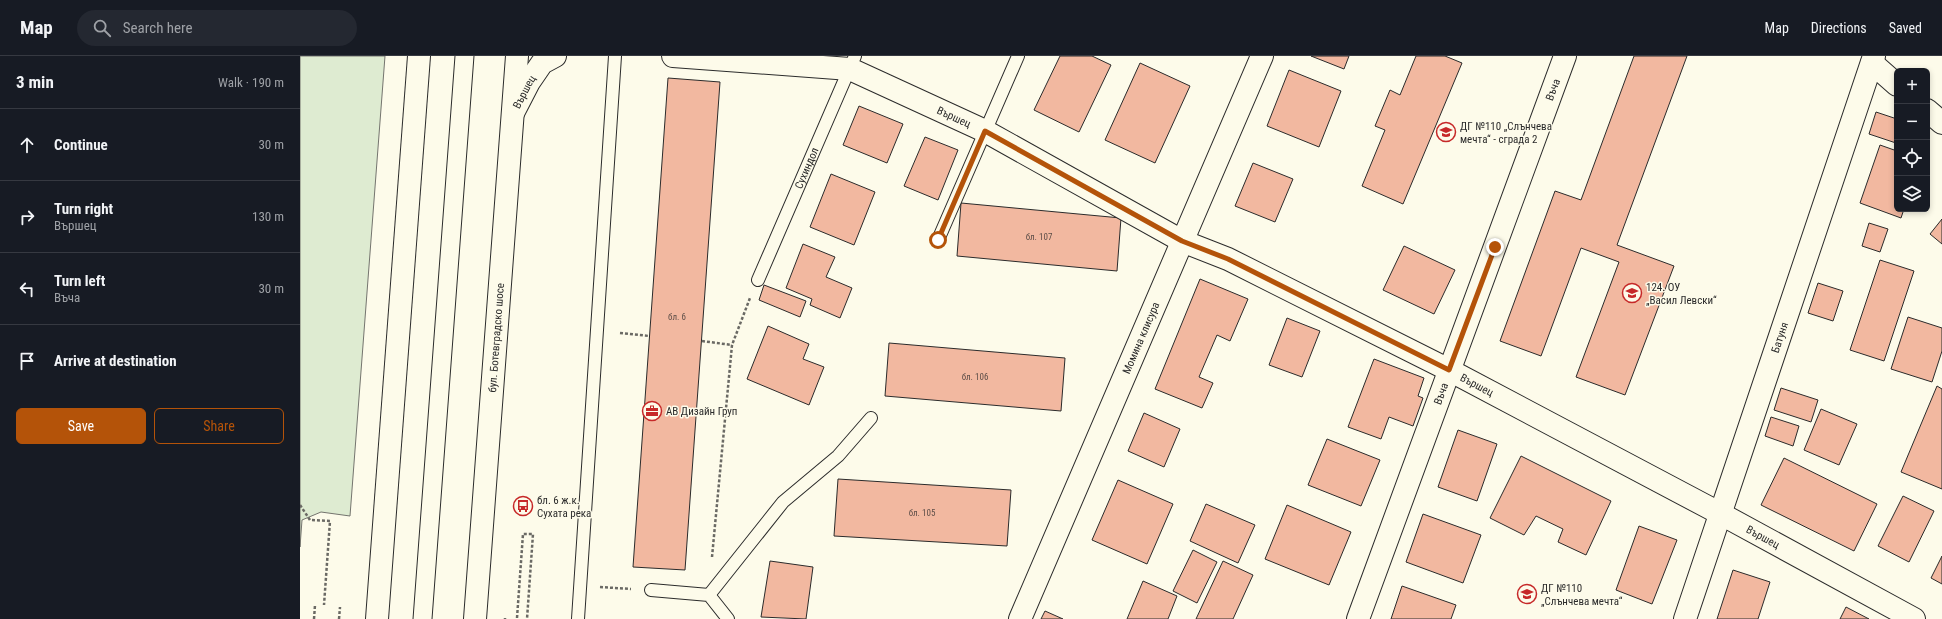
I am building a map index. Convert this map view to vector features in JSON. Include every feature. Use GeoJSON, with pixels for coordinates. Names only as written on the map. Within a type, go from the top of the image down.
{"type":"FeatureCollection","features":[{"type":"Feature","properties":{"kind":"street"},"geometry":{"type":"LineString","coordinates":[[377,619],[419,56]]}},
{"type":"Feature","properties":{"kind":"street","name":"бул. Ботевградско шосе"},"geometry":{"type":"LineString","coordinates":[[475,619],[517,56]]}},
{"type":"Feature","properties":{"kind":"street","name":"Вършец"},"geometry":{"type":"LineString","coordinates":[[512,114],[529,82],[542,63],[555,56]]}},
{"type":"Feature","properties":{"kind":"street","name":"Вършец"},"geometry":{"type":"LineString","coordinates":[[673,56],[852,63],[985,131],[1182,241],[1228,259],[1449,370],[1721,514],[1914,619]]}},
{"type":"Feature","properties":{"kind":"street","name":"Момина клисура"},"geometry":{"type":"LineString","coordinates":[[1020,619],[1262,56]]}},
{"type":"Feature","properties":{"kind":"street","name":"Въча"},"geometry":{"type":"LineString","coordinates":[[1358,619],[1565,56]]}},
{"type":"Feature","properties":{"kind":"street"},"geometry":{"type":"LineString","coordinates":[[1873,60],[1894,82]]}},
{"type":"Feature","properties":{"kind":"street","name":"Батуня"},"geometry":{"type":"LineString","coordinates":[[1685,619],[1873,60]]}},
{"type":"Feature","properties":{"kind":"street"},"geometry":{"type":"LineString","coordinates":[[1930,113],[1942,123]]}},
{"type":"Feature","properties":{"kind":"lane"},"geometry":{"type":"LineString","coordinates":[[578,619],[615,56]]}},
{"type":"Feature","properties":{"kind":"lane"},"geometry":{"type":"LineString","coordinates":[[938,240],[1018,56]]}},
{"type":"Feature","properties":{"kind":"lane","name":"Сухиндол"},"geometry":{"type":"LineString","coordinates":[[758,280],[852,63]]}},
{"type":"Feature","properties":{"kind":"lane"},"geometry":{"type":"LineString","coordinates":[[709,595],[783,502],[838,456],[871,418]]}},
{"type":"Feature","properties":{"kind":"lane"},"geometry":{"type":"LineString","coordinates":[[652,590],[709,595],[728,619]]}},
{"type":"Feature","properties":{"kind":"path"},"geometry":{"type":"LineString","coordinates":[[709,595],[732,345],[758,280]]}},
{"type":"Feature","properties":{"kind":"path"},"geometry":{"type":"LineString","coordinates":[[620,333],[649,336]]}},
{"type":"Feature","properties":{"kind":"path"},"geometry":{"type":"LineString","coordinates":[[702,341],[732,345]]}},
{"type":"Feature","properties":{"kind":"path"},"geometry":{"type":"LineString","coordinates":[[300,505],[310,520],[330,521],[324,605]]}},
{"type":"Feature","properties":{"kind":"path"},"geometry":{"type":"LineString","coordinates":[[517,618],[522,534],[533,534],[527,619]]}},
{"type":"Feature","properties":{"kind":"path"},"geometry":{"type":"LineString","coordinates":[[580,585],[652,590]]}},
{"type":"Feature","properties":{"kind":"path"},"geometry":{"type":"LineString","coordinates":[[314,619],[315,605]]}},
{"type":"Feature","properties":{"kind":"path"},"geometry":{"type":"LineString","coordinates":[[339,619],[340,606]]}},
{"type":"Feature","properties":{"kind":"green space"},"geometry":{"type":"Polygon","coordinates":[[[300,56],[385,56],[350,516],[321,512],[302,520],[300,547],[300,56]]]}},
{"type":"Feature","properties":{"kind":"building"},"geometry":{"type":"Polygon","coordinates":[[[1060,56],[1092,56],[1111,65],[1079,132],[1034,110],[1060,56]]]}},
{"type":"Feature","properties":{"kind":"building"},"geometry":{"type":"Polygon","coordinates":[[[1311,56],[1349,56],[1344,69],[1311,56]]]}},
{"type":"Feature","properties":{"kind":"building"},"geometry":{"type":"Polygon","coordinates":[[[1416,56],[1445,56],[1462,63],[1403,204],[1362,186],[1385,130],[1375,126],[1390,90],[1400,95],[1416,56]]]}},
{"type":"Feature","properties":{"kind":"building"},"geometry":{"type":"Polygon","coordinates":[[[1634,56],[1687,56],[1617,245],[1674,266],[1625,395],[1576,377],[1619,262],[1581,248],[1541,356],[1500,341],[1555,191],[1581,200],[1634,56]]]}},
{"type":"Feature","properties":{"kind":"building"},"geometry":{"type":"Polygon","coordinates":[[[1140,63],[1190,86],[1155,163],[1105,140],[1140,63]]]}},
{"type":"Feature","properties":{"kind":"building"},"geometry":{"type":"Polygon","coordinates":[[[1289,70],[1341,91],[1319,147],[1267,126],[1289,70]]]}},
{"type":"Feature","properties":{"kind":"building"},"geometry":{"type":"Polygon","coordinates":[[[668,78],[720,82],[685,570],[633,567],[668,78]]]}},
{"type":"Feature","properties":{"kind":"building"},"geometry":{"type":"Polygon","coordinates":[[[859,106],[903,124],[887,163],[843,145],[859,106]]]}},
{"type":"Feature","properties":{"kind":"building"},"geometry":{"type":"Polygon","coordinates":[[[1876,112],[1894,118],[1894,142],[1869,134],[1876,112]]]}},
{"type":"Feature","properties":{"kind":"building"},"geometry":{"type":"Polygon","coordinates":[[[925,137],[958,150],[938,200],[904,186],[925,137]]]}},
{"type":"Feature","properties":{"kind":"building"},"geometry":{"type":"Polygon","coordinates":[[[1880,145],[1894,150],[1894,212],[1903,212],[1901,218],[1860,203],[1880,145]]]}},
{"type":"Feature","properties":{"kind":"building"},"geometry":{"type":"Polygon","coordinates":[[[1253,163],[1293,179],[1275,222],[1235,206],[1253,163]]]}},
{"type":"Feature","properties":{"kind":"building"},"geometry":{"type":"Polygon","coordinates":[[[831,174],[875,192],[854,245],[810,227],[831,174]]]}},
{"type":"Feature","properties":{"kind":"building"},"geometry":{"type":"Polygon","coordinates":[[[961,203],[1121,218],[1117,271],[957,256],[961,203]]]}},
{"type":"Feature","properties":{"kind":"building"},"geometry":{"type":"Polygon","coordinates":[[[1942,219],[1942,244],[1930,234],[1942,219]]]}},
{"type":"Feature","properties":{"kind":"building"},"geometry":{"type":"Polygon","coordinates":[[[1869,223],[1888,229],[1880,252],[1862,246],[1869,223]]]}},
{"type":"Feature","properties":{"kind":"building"},"geometry":{"type":"Polygon","coordinates":[[[803,244],[835,257],[826,277],[852,288],[840,318],[810,305],[812,299],[786,288],[803,244]]]}},
{"type":"Feature","properties":{"kind":"building"},"geometry":{"type":"Polygon","coordinates":[[[1404,246],[1455,270],[1434,314],[1383,290],[1404,246]]]}},
{"type":"Feature","properties":{"kind":"building"},"geometry":{"type":"Polygon","coordinates":[[[1880,260],[1914,271],[1884,361],[1850,350],[1880,260]]]}},
{"type":"Feature","properties":{"kind":"building"},"geometry":{"type":"Polygon","coordinates":[[[1200,279],[1248,299],[1230,341],[1217,335],[1199,377],[1213,383],[1202,408],[1155,389],[1200,279]]]}},
{"type":"Feature","properties":{"kind":"building"},"geometry":{"type":"Polygon","coordinates":[[[1818,283],[1843,291],[1833,321],[1808,313],[1818,283]]]}},
{"type":"Feature","properties":{"kind":"building"},"geometry":{"type":"Polygon","coordinates":[[[764,285],[806,301],[800,317],[759,300],[764,285]]]}},
{"type":"Feature","properties":{"kind":"building"},"geometry":{"type":"Polygon","coordinates":[[[1908,317],[1942,328],[1942,351],[1932,382],[1891,369],[1908,317]]]}},
{"type":"Feature","properties":{"kind":"building"},"geometry":{"type":"Polygon","coordinates":[[[1287,318],[1320,331],[1302,377],[1269,365],[1287,318]]]}},
{"type":"Feature","properties":{"kind":"building"},"geometry":{"type":"Polygon","coordinates":[[[768,326],[809,344],[803,359],[824,367],[809,405],[747,379],[768,326]]]}},
{"type":"Feature","properties":{"kind":"building"},"geometry":{"type":"Polygon","coordinates":[[[889,343],[1065,358],[1061,411],[885,396],[889,343]]]}},
{"type":"Feature","properties":{"kind":"building"},"geometry":{"type":"Polygon","coordinates":[[[1374,359],[1424,378],[1418,396],[1423,398],[1413,426],[1389,417],[1381,439],[1348,427],[1374,359]]]}},
{"type":"Feature","properties":{"kind":"building"},"geometry":{"type":"Polygon","coordinates":[[[1937,386],[1942,389],[1942,489],[1901,472],[1937,386]]]}},
{"type":"Feature","properties":{"kind":"building"},"geometry":{"type":"Polygon","coordinates":[[[1781,388],[1818,400],[1811,422],[1774,410],[1781,388]]]}},
{"type":"Feature","properties":{"kind":"building"},"geometry":{"type":"Polygon","coordinates":[[[1821,409],[1857,424],[1839,465],[1804,450],[1821,409]]]}},
{"type":"Feature","properties":{"kind":"building"},"geometry":{"type":"Polygon","coordinates":[[[1144,413],[1180,429],[1164,467],[1128,451],[1144,413]]]}},
{"type":"Feature","properties":{"kind":"building"},"geometry":{"type":"Polygon","coordinates":[[[1771,417],[1799,426],[1793,446],[1765,436],[1771,417]]]}},
{"type":"Feature","properties":{"kind":"building"},"geometry":{"type":"Polygon","coordinates":[[[1458,430],[1497,444],[1477,501],[1438,487],[1458,430]]]}},
{"type":"Feature","properties":{"kind":"building"},"geometry":{"type":"Polygon","coordinates":[[[1327,439],[1380,460],[1361,506],[1308,485],[1327,439]]]}},
{"type":"Feature","properties":{"kind":"building"},"geometry":{"type":"Polygon","coordinates":[[[1521,456],[1611,501],[1586,555],[1558,542],[1563,529],[1536,516],[1524,535],[1490,518],[1521,456]]]}},
{"type":"Feature","properties":{"kind":"building"},"geometry":{"type":"Polygon","coordinates":[[[1784,458],[1877,504],[1854,551],[1761,505],[1784,458]]]}},
{"type":"Feature","properties":{"kind":"building"},"geometry":{"type":"Polygon","coordinates":[[[838,479],[1011,490],[1007,546],[834,536],[838,479]]]}},
{"type":"Feature","properties":{"kind":"building"},"geometry":{"type":"Polygon","coordinates":[[[1118,480],[1173,504],[1147,564],[1092,540],[1118,480]]]}},
{"type":"Feature","properties":{"kind":"building"},"geometry":{"type":"Polygon","coordinates":[[[1903,496],[1934,511],[1909,562],[1878,546],[1903,496]]]}},
{"type":"Feature","properties":{"kind":"building"},"geometry":{"type":"Polygon","coordinates":[[[1206,504],[1255,525],[1238,563],[1190,541],[1206,504]]]}},
{"type":"Feature","properties":{"kind":"building"},"geometry":{"type":"Polygon","coordinates":[[[1287,505],[1351,532],[1329,585],[1265,559],[1287,505]]]}},
{"type":"Feature","properties":{"kind":"building"},"geometry":{"type":"Polygon","coordinates":[[[1423,514],[1481,535],[1463,583],[1406,562],[1423,514]]]}},
{"type":"Feature","properties":{"kind":"building"},"geometry":{"type":"Polygon","coordinates":[[[1639,526],[1677,540],[1652,604],[1616,590],[1639,526]]]}},
{"type":"Feature","properties":{"kind":"building"},"geometry":{"type":"Polygon","coordinates":[[[1193,550],[1217,562],[1197,603],[1173,591],[1193,550]]]}},
{"type":"Feature","properties":{"kind":"building"},"geometry":{"type":"Polygon","coordinates":[[[1942,556],[1942,584],[1931,578],[1942,556]]]}},
{"type":"Feature","properties":{"kind":"building"},"geometry":{"type":"Polygon","coordinates":[[[770,561],[813,567],[806,619],[761,617],[770,561]]]}},
{"type":"Feature","properties":{"kind":"building"},"geometry":{"type":"Polygon","coordinates":[[[1223,561],[1253,575],[1233,619],[1196,619],[1223,561]]]}},
{"type":"Feature","properties":{"kind":"building"},"geometry":{"type":"Polygon","coordinates":[[[1733,570],[1770,582],[1758,619],[1717,619],[1733,570]]]}},
{"type":"Feature","properties":{"kind":"building"},"geometry":{"type":"Polygon","coordinates":[[[1143,581],[1177,596],[1168,619],[1127,619],[1143,581]]]}},
{"type":"Feature","properties":{"kind":"building"},"geometry":{"type":"Polygon","coordinates":[[[1402,586],[1456,605],[1451,619],[1391,619],[1402,586]]]}},
{"type":"Feature","properties":{"kind":"building"},"geometry":{"type":"Polygon","coordinates":[[[1846,607],[1869,619],[1840,619],[1846,607]]]}},
{"type":"Feature","properties":{"kind":"building"},"geometry":{"type":"Polygon","coordinates":[[[1045,611],[1063,619],[1041,619],[1045,611]]]}},
{"type":"Feature","properties":{"kind":"tram line"},"geometry":{"type":"LineString","coordinates":[[413,619],[455,56]]}},
{"type":"Feature","properties":{"kind":"tram line"},"geometry":{"type":"LineString","coordinates":[[432,619],[474,56]]}},
{"type":"Feature","properties":{"kind":"place","name":"ДГ №110 „Слънчева мечта“ - сграда 2"},"geometry":{"type":"Point","coordinates":[1446,132]}},
{"type":"Feature","properties":{"kind":"place","name":"124. ОУ „Васил Левски“"},"geometry":{"type":"Point","coordinates":[1632,293]}},
{"type":"Feature","properties":{"kind":"place","name":"АВ Дизайн Груп"},"geometry":{"type":"Point","coordinates":[652,411]}},
{"type":"Feature","properties":{"kind":"place","name":"бл. 6 ж.к. Сухата река"},"geometry":{"type":"Point","coordinates":[523,506]}},
{"type":"Feature","properties":{"kind":"place","name":"ДГ №110 „Слънчева мечта“"},"geometry":{"type":"Point","coordinates":[1527,594]}},
{"type":"Feature","properties":{"kind":"route"},"geometry":{"type":"LineString","coordinates":[[938,240],[985,131],[1182,241],[1228,259],[1449,370],[1495,247]]}}]}
